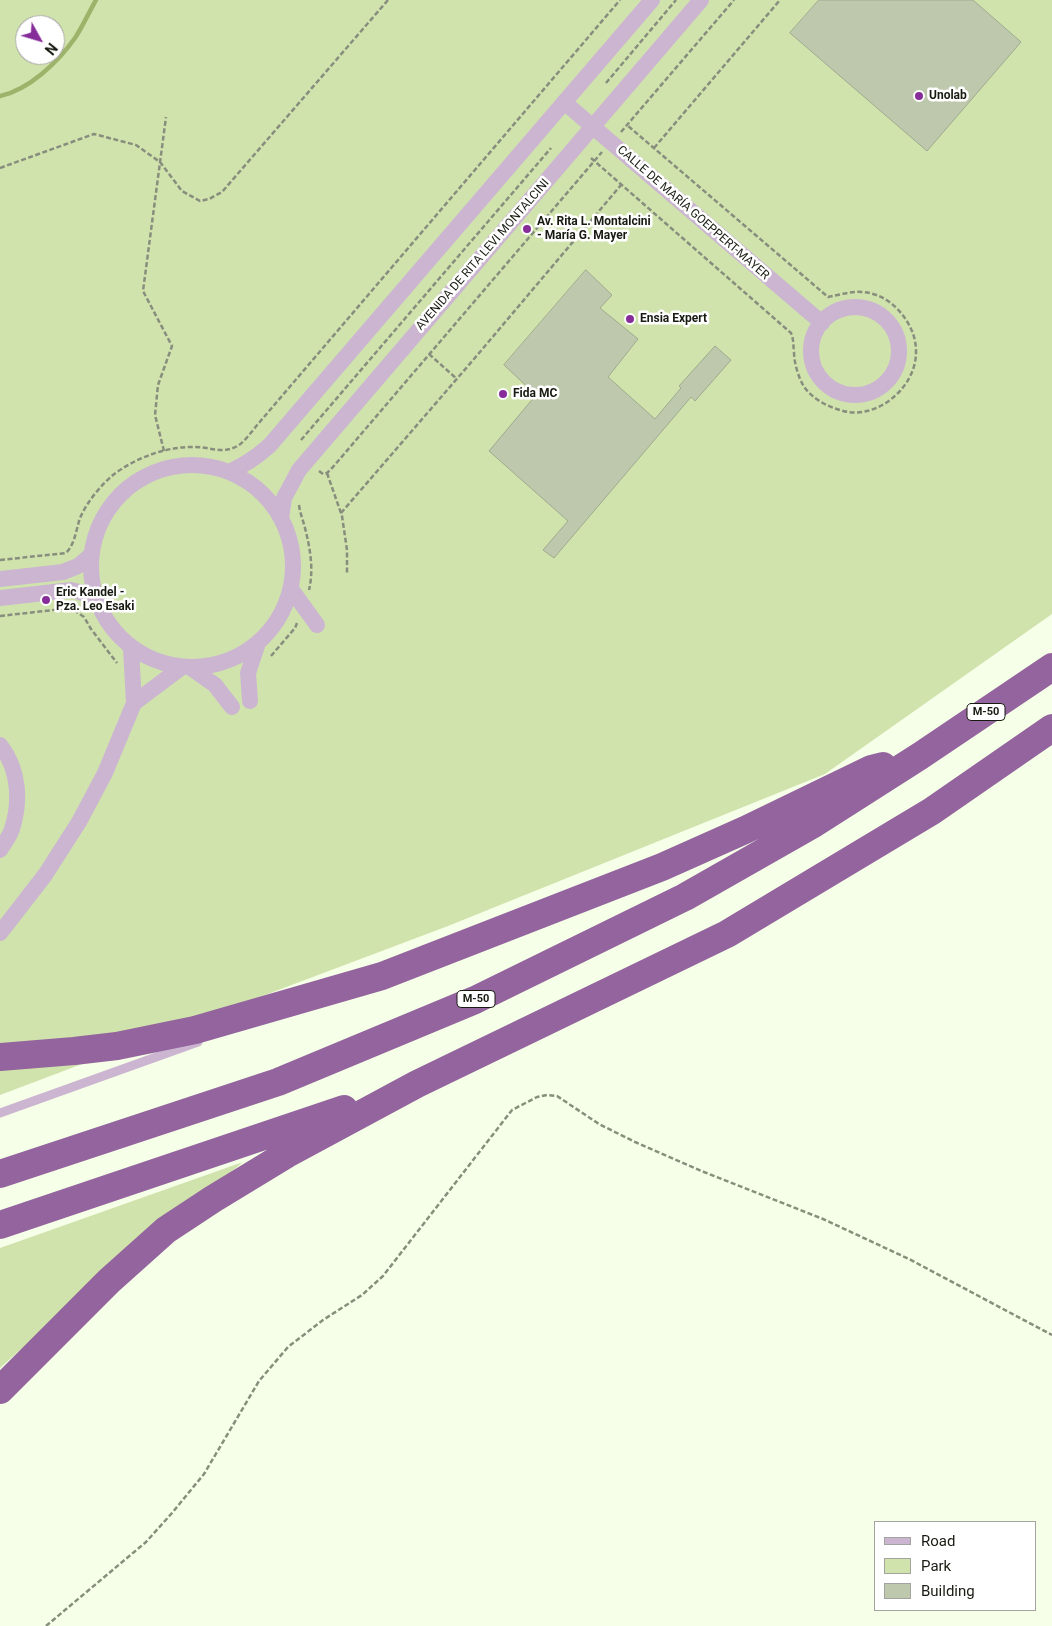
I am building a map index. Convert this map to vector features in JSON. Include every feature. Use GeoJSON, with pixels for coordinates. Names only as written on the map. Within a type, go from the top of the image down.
{"type":"FeatureCollection","features":[{"type":"Feature","properties":{"kind":"highway","name":"M-50"},"geometry":{"type":"LineString","coordinates":[[0,1174],[278,1082],[475,1000],[685,897],[815,824],[1052,667]]}},
{"type":"Feature","properties":{"kind":"highway"},"geometry":{"type":"LineString","coordinates":[[0,1390],[109,1281],[166,1230],[213,1199],[287,1154],[416,1084],[727,934],[932,811],[1052,728]]}},
{"type":"Feature","properties":{"kind":"highway"},"geometry":{"type":"LineString","coordinates":[[0,1057],[117,1046],[186,1032],[272,1009],[382,976],[662,867],[745,830],[871,769],[920,756]]}},
{"type":"Feature","properties":{"kind":"highway"},"geometry":{"type":"LineString","coordinates":[[0,1225],[416,1084]]}},
{"type":"Feature","properties":{"kind":"street"},"geometry":{"type":"LineString","coordinates":[[228,472],[257,458],[282,432],[652,0]]}},
{"type":"Feature","properties":{"kind":"street","name":"AVENIDA DE RITA LEVI MONTALCINI"},"geometry":{"type":"LineString","coordinates":[[281,518],[284,498],[299,470],[701,0]]}},
{"type":"Feature","properties":{"kind":"street","name":"CALLE DE MARÍA GOEPPERT-MAYER"},"geometry":{"type":"LineString","coordinates":[[564,102],[822,323]]}},
{"type":"Feature","properties":{"kind":"street"},"geometry":{"type":"LineString","coordinates":[[851,308],[868,309],[884,317],[894,330],[899,347],[898,364],[890,379],[876,390],[860,395],[842,394],[827,386],[816,372],[812,356],[813,339],[822,323],[835,312],[851,308]]}},
{"type":"Feature","properties":{"kind":"street"},"geometry":{"type":"LineString","coordinates":[[182,466],[202,466],[228,472],[256,488],[269,501],[281,518],[288,535],[293,571],[291,589],[285,606],[278,620],[258,643],[226,662],[212,666],[186,667],[168,665],[130,648],[112,628],[96,599],[92,577],[92,554],[96,537],[107,513],[122,494],[141,480],[160,471],[182,466]]}},
{"type":"Feature","properties":{"kind":"street"},"geometry":{"type":"LineString","coordinates":[[0,579],[63,572],[78,566],[92,554]]}},
{"type":"Feature","properties":{"kind":"street"},"geometry":{"type":"LineString","coordinates":[[291,589],[317,625]]}},
{"type":"Feature","properties":{"kind":"street"},"geometry":{"type":"LineString","coordinates":[[0,598],[71,590],[96,599]]}},
{"type":"Feature","properties":{"kind":"street"},"geometry":{"type":"LineString","coordinates":[[250,701],[248,673],[258,643]]}},
{"type":"Feature","properties":{"kind":"street"},"geometry":{"type":"LineString","coordinates":[[0,933],[45,875],[80,822],[105,773],[134,703],[130,648]]}},
{"type":"Feature","properties":{"kind":"street"},"geometry":{"type":"LineString","coordinates":[[134,703],[186,667]]}},
{"type":"Feature","properties":{"kind":"street"},"geometry":{"type":"LineString","coordinates":[[186,667],[216,685],[232,707]]}},
{"type":"Feature","properties":{"kind":"street"},"geometry":{"type":"LineString","coordinates":[[0,745],[14,771],[18,790],[12,831],[0,850]]}},
{"type":"Feature","properties":{"kind":"lane"},"geometry":{"type":"LineString","coordinates":[[245,1025],[382,976]]}},
{"type":"Feature","properties":{"kind":"lane"},"geometry":{"type":"LineString","coordinates":[[0,1113],[208,1038]]}},
{"type":"Feature","properties":{"kind":"path"},"geometry":{"type":"LineString","coordinates":[[0,168],[94,134],[136,145],[160,162],[182,191],[200,201],[209,199],[222,192],[388,0]]}},
{"type":"Feature","properties":{"kind":"path"},"geometry":{"type":"LineString","coordinates":[[0,560],[66,553],[71,548],[80,517],[101,487],[113,475],[147,456],[164,451],[194,447],[223,450],[235,448],[258,424],[620,0]]}},
{"type":"Feature","properties":{"kind":"path"},"geometry":{"type":"LineString","coordinates":[[639,111],[606,83],[676,0]]}},
{"type":"Feature","properties":{"kind":"path"},"geometry":{"type":"LineString","coordinates":[[327,473],[734,0]]}},
{"type":"Feature","properties":{"kind":"path"},"geometry":{"type":"LineString","coordinates":[[654,148],[780,0]]}},
{"type":"Feature","properties":{"kind":"path"},"geometry":{"type":"LineString","coordinates":[[573,55],[592,71]]}},
{"type":"Feature","properties":{"kind":"path"},"geometry":{"type":"LineString","coordinates":[[164,451],[155,415],[158,385],[172,346],[143,291],[166,117]]}},
{"type":"Feature","properties":{"kind":"path"},"geometry":{"type":"LineString","coordinates":[[518,119],[536,135]]}},
{"type":"Feature","properties":{"kind":"path"},"geometry":{"type":"LineString","coordinates":[[327,473],[323,474],[300,440],[551,148],[582,175]]}},
{"type":"Feature","properties":{"kind":"path"},"geometry":{"type":"LineString","coordinates":[[341,513],[621,185]]}},
{"type":"Feature","properties":{"kind":"path"},"geometry":{"type":"LineString","coordinates":[[428,354],[457,379]]}},
{"type":"Feature","properties":{"kind":"path"},"geometry":{"type":"LineString","coordinates":[[268,412],[282,432]]}},
{"type":"Feature","properties":{"kind":"path"},"geometry":{"type":"LineString","coordinates":[[258,424],[282,432]]}},
{"type":"Feature","properties":{"kind":"path"},"geometry":{"type":"LineString","coordinates":[[311,456],[333,467]]}},
{"type":"Feature","properties":{"kind":"path"},"geometry":{"type":"LineString","coordinates":[[327,473],[341,513],[347,550],[348,574]]}},
{"type":"Feature","properties":{"kind":"path"},"geometry":{"type":"LineString","coordinates":[[267,662],[295,628],[304,608],[312,579],[312,561],[300,514],[299,504],[301,499]]}},
{"type":"Feature","properties":{"kind":"path"},"geometry":{"type":"LineString","coordinates":[[0,616],[71,608],[84,617],[119,668]]}},
{"type":"Feature","properties":{"kind":"path"},"geometry":{"type":"LineString","coordinates":[[46,1626],[146,1542],[204,1474],[259,1381],[288,1347],[323,1320],[362,1295],[383,1276],[512,1110],[537,1098],[557,1096],[599,1124],[635,1142],[841,1227],[909,1259],[1052,1335]]}},
{"type":"Feature","properties":{"kind":"green space"},"geometry":{"type":"Polygon","coordinates":[[[0,0],[1052,0],[1052,614],[825,774],[448,926],[0,1095],[0,0]]]}},
{"type":"Feature","properties":{"kind":"green space"},"geometry":{"type":"Polygon","coordinates":[[[243,1162],[20,1350],[0,1368],[0,1248],[243,1162]]]}},
{"type":"Feature","properties":{"kind":"building","name":"Unolab"},"geometry":{"type":"Polygon","coordinates":[[[819,0],[973,0],[1021,42],[927,151],[790,33],[819,0]]]}},
{"type":"Feature","properties":{"kind":"building"},"geometry":{"type":"Polygon","coordinates":[[[586,270],[612,295],[600,308],[638,339],[608,377],[655,419],[681,388],[679,386],[715,346],[731,360],[695,401],[691,397],[554,558],[543,550],[568,521],[489,451],[536,395],[504,365],[586,270]]]}},
{"type":"Feature","properties":{"kind":"waterway"},"geometry":{"type":"LineString","coordinates":[[0,96],[22,88],[42,74],[75,38],[96,0]]}},
{"type":"Feature","properties":{"kind":"place","name":"Unolab"},"geometry":{"type":"Point","coordinates":[919,96]}},
{"type":"Feature","properties":{"kind":"place","name":"Av. Rita L. Montalcini - María G. Mayer"},"geometry":{"type":"Point","coordinates":[527,229]}},
{"type":"Feature","properties":{"kind":"place","name":"Ensia Expert"},"geometry":{"type":"Point","coordinates":[630,319]}},
{"type":"Feature","properties":{"kind":"place","name":"Fida MC"},"geometry":{"type":"Point","coordinates":[503,394]}},
{"type":"Feature","properties":{"kind":"place","name":"Eric Kandel - Pza. Leo Esaki"},"geometry":{"type":"Point","coordinates":[46,600]}}]}
